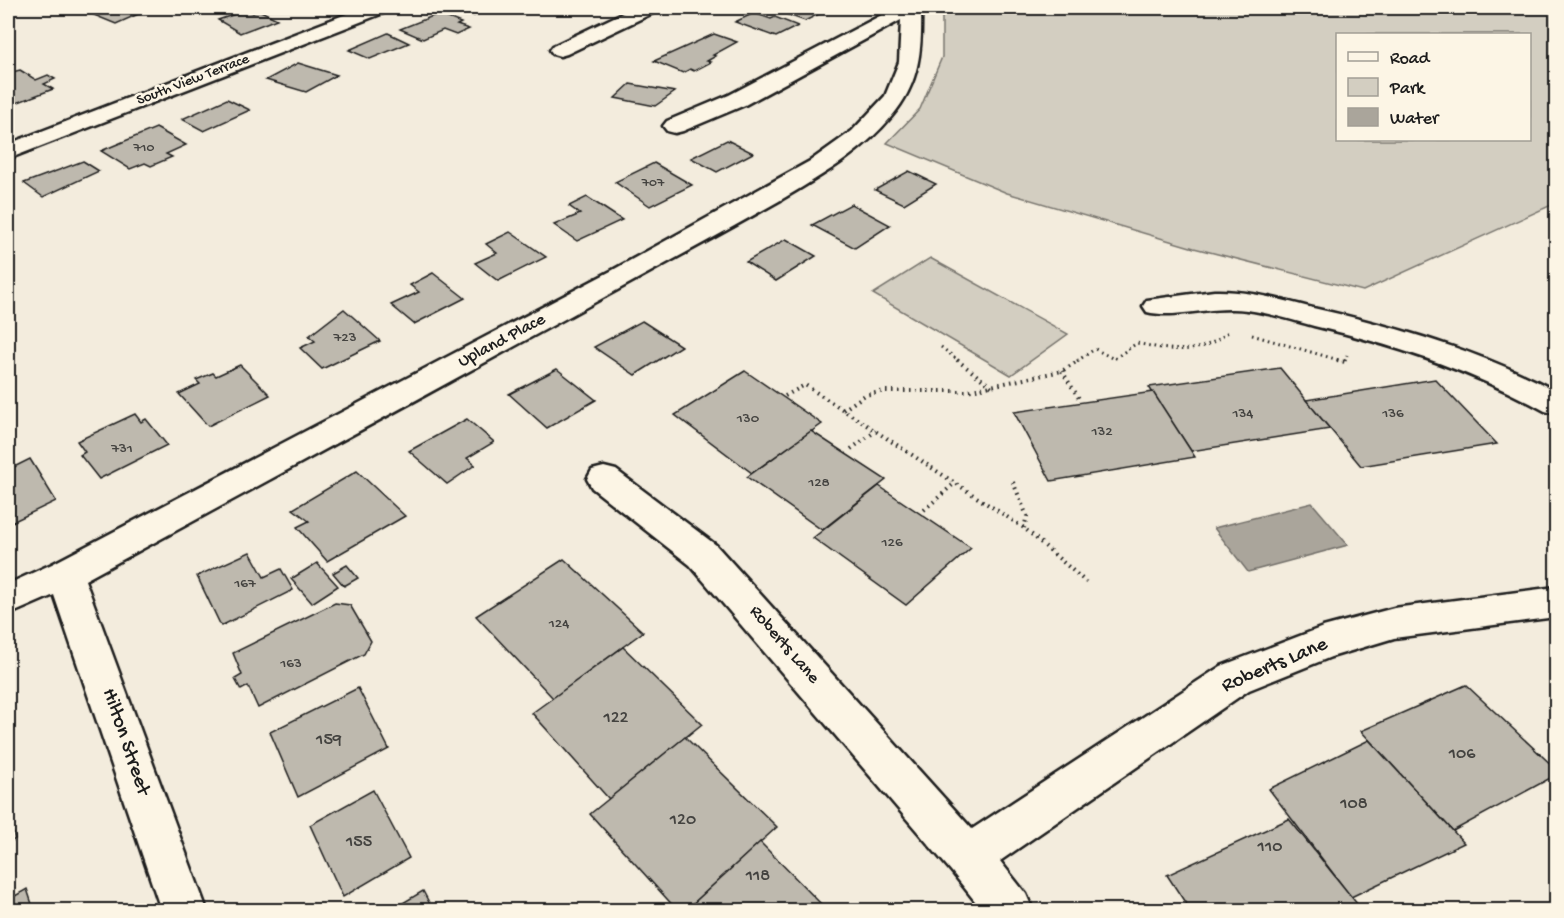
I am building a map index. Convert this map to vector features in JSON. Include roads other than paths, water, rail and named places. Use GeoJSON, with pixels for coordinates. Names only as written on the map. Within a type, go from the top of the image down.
{"type":"FeatureCollection","features":[{"type":"Feature","properties":{"kind":"street","name":"South View Terrace"},"geometry":{"type":"LineString","coordinates":[[8,152],[379,8]]}},
{"type":"Feature","properties":{"kind":"street"},"geometry":{"type":"LineString","coordinates":[[560,50],[648,8]]}},
{"type":"Feature","properties":{"kind":"street","name":"Upland Place"},"geometry":{"type":"LineString","coordinates":[[8,600],[65,574],[733,217],[810,173],[852,141],[884,112],[905,81],[912,58],[910,8],[737,100],[675,126]]}},
{"type":"Feature","properties":{"kind":"street"},"geometry":{"type":"LineString","coordinates":[[318,9],[356,17]]}},
{"type":"Feature","properties":{"kind":"street"},"geometry":{"type":"LineString","coordinates":[[1157,306],[1205,301],[1247,301],[1355,326],[1466,361],[1497,373],[1557,404]]}},
{"type":"Feature","properties":{"kind":"street","name":"Roberts Lane"},"geometry":{"type":"LineString","coordinates":[[604,478],[703,555],[968,857],[1010,910]]}},
{"type":"Feature","properties":{"kind":"street","name":"Hilton Street"},"geometry":{"type":"LineString","coordinates":[[65,574],[184,910]]}},
{"type":"Feature","properties":{"kind":"street","name":"Roberts Lane"},"geometry":{"type":"LineString","coordinates":[[968,857],[1234,678],[1323,643],[1394,623],[1557,602]]}},
{"type":"Feature","properties":{"kind":"water"},"geometry":{"type":"Polygon","coordinates":[[[1312,503],[1348,545],[1248,572],[1214,528],[1312,503]]]}}]}
